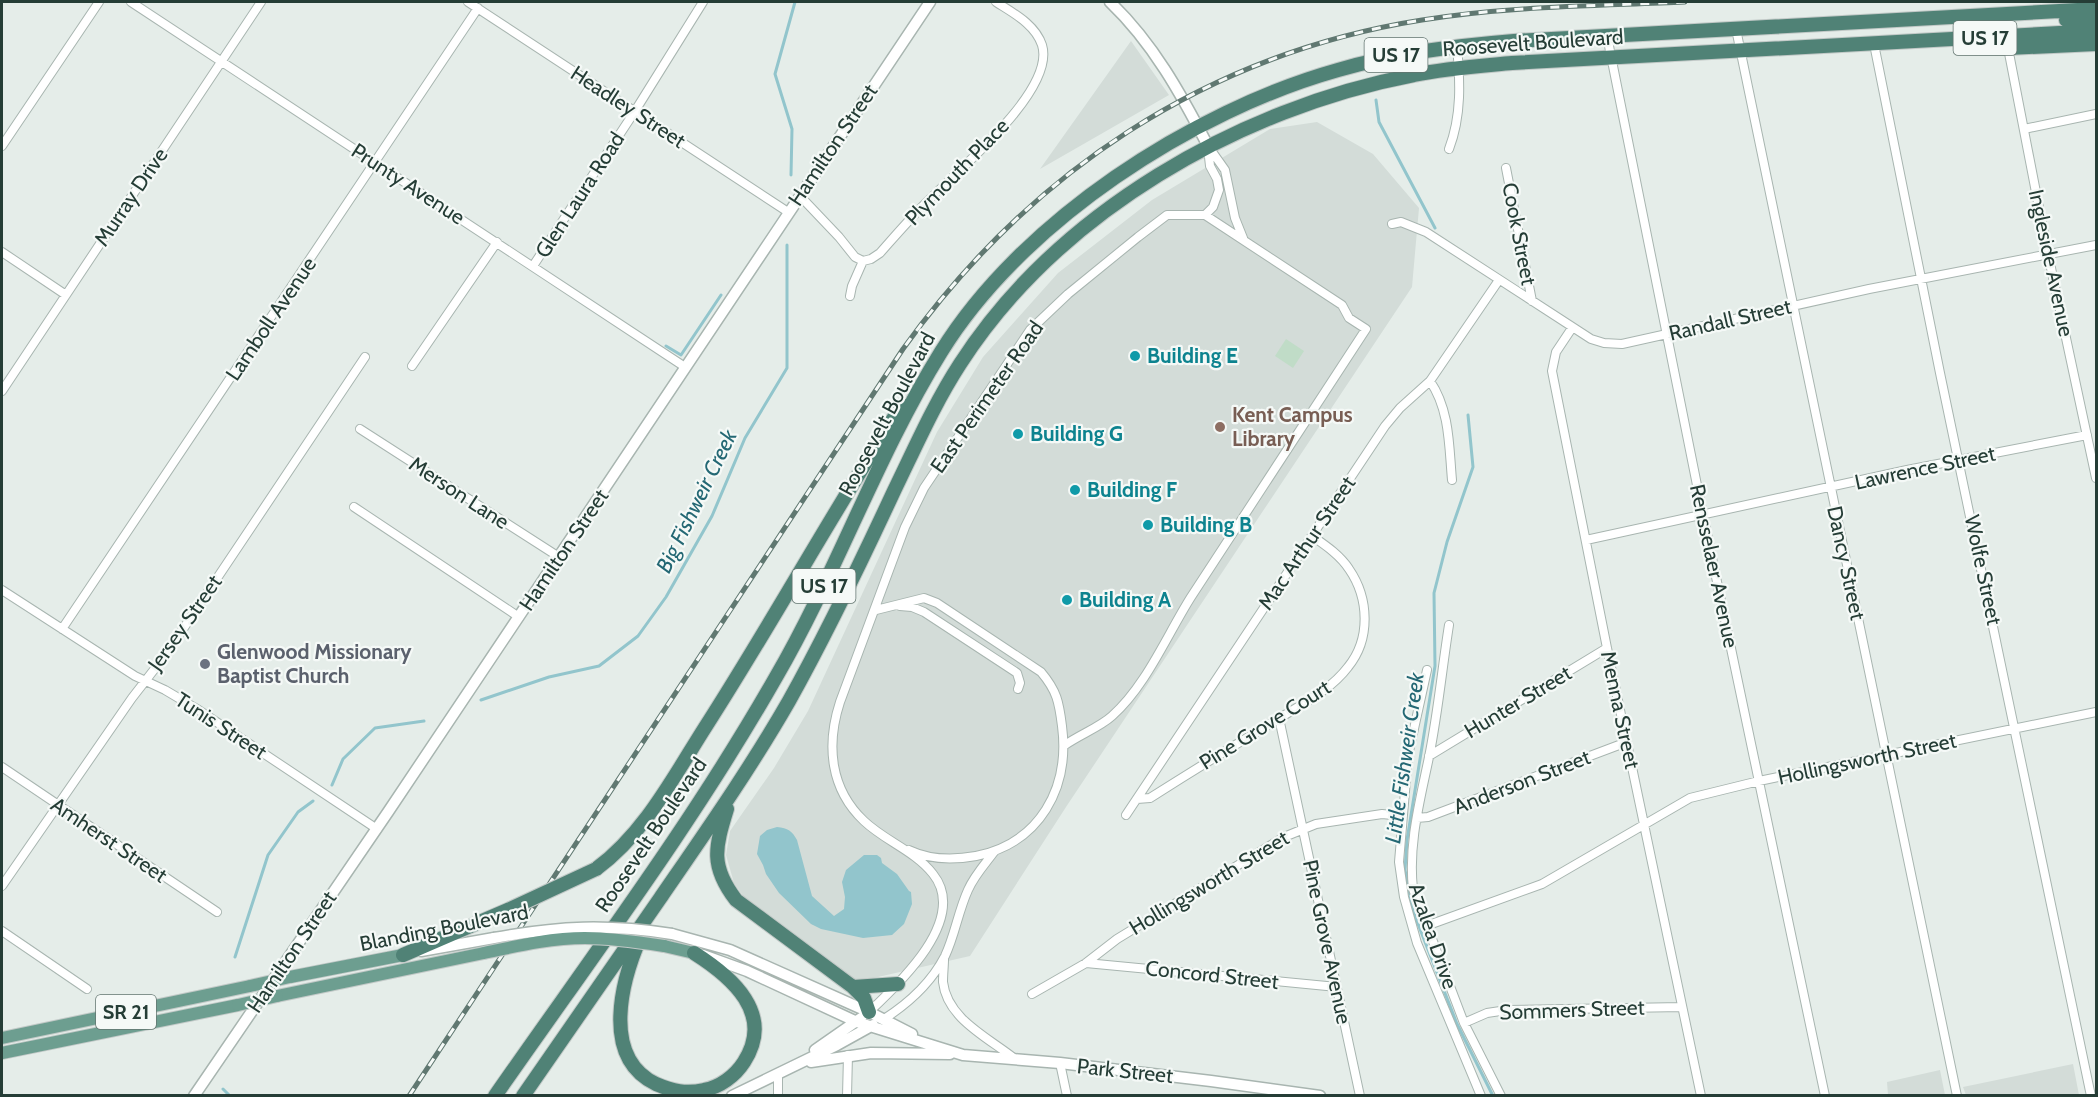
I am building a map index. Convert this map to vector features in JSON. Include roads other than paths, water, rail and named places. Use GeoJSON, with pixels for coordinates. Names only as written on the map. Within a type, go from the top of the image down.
{"type":"FeatureCollection","features":[{"type":"Feature","properties":{"kind":"highway"},"geometry":{"type":"LineString","coordinates":[[1872,22],[2097,9]]}},
{"type":"Feature","properties":{"kind":"highway","name":"US 17"},"geometry":{"type":"LineString","coordinates":[[1872,22],[2097,19]]}},
{"type":"Feature","properties":{"kind":"highway","name":"Roosevelt Boulevard"},"geometry":{"type":"LineString","coordinates":[[497,1094],[688,821],[756,712],[810,615],[905,417],[942,350],[984,295],[1044,235],[1126,169],[1198,127],[1275,92],[1337,70],[1393,56],[1456,45],[1872,22]]}},
{"type":"Feature","properties":{"kind":"highway","name":"US 17"},"geometry":{"type":"LineString","coordinates":[[1874,45],[2097,32]]}},
{"type":"Feature","properties":{"kind":"highway"},"geometry":{"type":"LineString","coordinates":[[1874,45],[2008,48],[2097,44]]}},
{"type":"Feature","properties":{"kind":"highway","name":"Roosevelt Boulevard"},"geometry":{"type":"LineString","coordinates":[[522,1095],[732,794],[776,723],[812,660],[933,411],[961,363],[1012,297],[1071,239],[1119,201],[1208,146],[1281,113],[1318,100],[1391,80],[1459,67],[1874,45]]}},
{"type":"Feature","properties":{"kind":"highway"},"geometry":{"type":"LineString","coordinates":[[403,955],[510,909],[596,868],[610,858],[648,817],[744,667],[889,425],[942,350]]}},
{"type":"Feature","properties":{"kind":"highway"},"geometry":{"type":"LineString","coordinates":[[732,794],[720,831],[717,849],[717,866],[724,884],[736,900],[853,987],[864,998],[869,1012]]}},
{"type":"Feature","properties":{"kind":"highway"},"geometry":{"type":"LineString","coordinates":[[655,906],[630,962],[620,1016],[622,1042],[631,1062],[649,1080],[670,1091],[686,1093],[706,1090],[721,1084],[738,1072],[751,1052],[755,1029],[749,1006],[738,987],[716,967],[694,953]]}},
{"type":"Feature","properties":{"kind":"highway"},"geometry":{"type":"LineString","coordinates":[[853,987],[898,984]]}},
{"type":"Feature","properties":{"kind":"main road","name":"Blanding Boulevard"},"geometry":{"type":"LineString","coordinates":[[2,1053],[523,945],[585,938],[625,940],[694,953]]}},
{"type":"Feature","properties":{"kind":"main road","name":"Blanding Boulevard"},"geometry":{"type":"LineString","coordinates":[[2,1038],[403,955]]}},
{"type":"Feature","properties":{"kind":"street"},"geometry":{"type":"LineString","coordinates":[[2,146],[99,2]]}},
{"type":"Feature","properties":{"kind":"street","name":"Prunty Avenue"},"geometry":{"type":"LineString","coordinates":[[131,2],[685,366]]}},
{"type":"Feature","properties":{"kind":"street","name":"Murray Drive"},"geometry":{"type":"LineString","coordinates":[[2,391],[261,2]]}},
{"type":"Feature","properties":{"kind":"street","name":"Headley Street"},"geometry":{"type":"LineString","coordinates":[[468,2],[788,212]]}},
{"type":"Feature","properties":{"kind":"street","name":"Glen Laura Road"},"geometry":{"type":"LineString","coordinates":[[533,266],[635,111],[703,2]]}},
{"type":"Feature","properties":{"kind":"street","name":"Hamilton Street"},"geometry":{"type":"LineString","coordinates":[[194,1095],[519,617],[930,2]]}},
{"type":"Feature","properties":{"kind":"street","name":"Plymouth Place"},"geometry":{"type":"LineString","coordinates":[[863,261],[879,253],[929,199],[991,141],[1015,112],[1037,79],[1044,57],[1038,35],[1018,16],[996,2]]}},
{"type":"Feature","properties":{"kind":"street"},"geometry":{"type":"LineString","coordinates":[[1110,2],[1127,17],[1151,47],[1208,146],[1225,170],[1235,218],[1244,240]]}},
{"type":"Feature","properties":{"kind":"street","name":"Lamboll Avenue"},"geometry":{"type":"LineString","coordinates":[[62,629],[478,8]]}},
{"type":"Feature","properties":{"kind":"street","name":"Dancy Street"},"geometry":{"type":"LineString","coordinates":[[1736,29],[1957,1095]]}},
{"type":"Feature","properties":{"kind":"street","name":"Rensselaer Avenue"},"geometry":{"type":"LineString","coordinates":[[1606,36],[1824,1095]]}},
{"type":"Feature","properties":{"kind":"street"},"geometry":{"type":"LineString","coordinates":[[1449,149],[1454,135],[1460,96],[1456,45]]}},
{"type":"Feature","properties":{"kind":"street","name":"Wolfe Street"},"geometry":{"type":"LineString","coordinates":[[1874,45],[2091,1095]]}},
{"type":"Feature","properties":{"kind":"street","name":"Ingleside Avenue"},"geometry":{"type":"LineString","coordinates":[[2008,48],[2048,254],[2097,478]]}},
{"type":"Feature","properties":{"kind":"street"},"geometry":{"type":"LineString","coordinates":[[2024,129],[2097,114]]}},
{"type":"Feature","properties":{"kind":"street"},"geometry":{"type":"LineString","coordinates":[[1065,745],[1104,722],[1129,697],[1158,656],[1167,635],[1191,597],[1366,329],[1349,318],[1342,305],[1205,215],[1213,207],[1219,190],[1217,179],[1210,166],[1208,146]]}},
{"type":"Feature","properties":{"kind":"street","name":"Cook Street"},"geometry":{"type":"LineString","coordinates":[[1506,168],[1532,301]]}},
{"type":"Feature","properties":{"kind":"street"},"geometry":{"type":"LineString","coordinates":[[800,195],[855,257],[863,261],[850,296]]}},
{"type":"Feature","properties":{"kind":"street","name":"East Perimeter Road"},"geometry":{"type":"LineString","coordinates":[[896,844],[864,821],[852,806],[837,778],[831,748],[833,727],[840,702],[905,527],[921,495],[1030,330],[1046,313],[1167,215],[1205,215]]}},
{"type":"Feature","properties":{"kind":"street","name":"Randall Street"},"geometry":{"type":"LineString","coordinates":[[1392,224],[1401,222],[1426,232],[1572,328],[1604,343],[1622,344],[1922,279],[2097,245]]}},
{"type":"Feature","properties":{"kind":"street"},"geometry":{"type":"LineString","coordinates":[[412,366],[497,242]]}},
{"type":"Feature","properties":{"kind":"street"},"geometry":{"type":"LineString","coordinates":[[2,252],[66,295]]}},
{"type":"Feature","properties":{"kind":"street","name":"Mac Arthur Street"},"geometry":{"type":"LineString","coordinates":[[1126,815],[1385,426],[1400,408],[1430,381],[1499,280]]}},
{"type":"Feature","properties":{"kind":"street","name":"Menna Street"},"geometry":{"type":"LineString","coordinates":[[1572,328],[1556,352],[1552,371],[1607,648],[1701,1095]]}},
{"type":"Feature","properties":{"kind":"street","name":"Jersey Street"},"geometry":{"type":"LineString","coordinates":[[2,886],[145,680],[167,653],[365,357]]}},
{"type":"Feature","properties":{"kind":"street"},"geometry":{"type":"LineString","coordinates":[[1430,381],[1439,394],[1444,410],[1452,480]]}},
{"type":"Feature","properties":{"kind":"street","name":"Merson Lane"},"geometry":{"type":"LineString","coordinates":[[360,429],[559,557]]}},
{"type":"Feature","properties":{"kind":"street","name":"Lawrence Street"},"geometry":{"type":"LineString","coordinates":[[1586,540],[2087,435]]}},
{"type":"Feature","properties":{"kind":"street"},"geometry":{"type":"LineString","coordinates":[[354,507],[519,617]]}},
{"type":"Feature","properties":{"kind":"street","name":"Pine Grove Court"},"geometry":{"type":"LineString","coordinates":[[1137,799],[1150,798],[1279,718],[1339,678],[1350,666],[1363,635],[1364,609],[1357,583],[1339,556],[1312,536]]}},
{"type":"Feature","properties":{"kind":"street","name":"Tunis Street"},"geometry":{"type":"LineString","coordinates":[[2,590],[135,676],[197,709],[376,829]]}},
{"type":"Feature","properties":{"kind":"street"},"geometry":{"type":"LineString","coordinates":[[876,610],[924,598],[937,603],[1041,672],[1053,686],[1059,700],[1065,745],[1058,786],[1047,809],[1026,832],[1007,846],[994,852],[964,858],[929,857],[896,844]]}},
{"type":"Feature","properties":{"kind":"street"},"geometry":{"type":"LineString","coordinates":[[892,606],[912,607],[924,612],[1017,673],[1020,683],[1017,689]]}},
{"type":"Feature","properties":{"kind":"street","name":"Azalea Drive"},"geometry":{"type":"LineString","coordinates":[[1449,625],[1417,818],[1411,867],[1413,889],[1464,1023],[1501,1095]]}},
{"type":"Feature","properties":{"kind":"street","name":"Hunter Street"},"geometry":{"type":"LineString","coordinates":[[1429,756],[1607,648]]}},
{"type":"Feature","properties":{"kind":"street","name":"Azalea Drive"},"geometry":{"type":"LineString","coordinates":[[1427,670],[1408,756],[1399,862],[1404,897],[1417,943],[1481,1095]]}},
{"type":"Feature","properties":{"kind":"street","name":"Hollingsworth Street"},"geometry":{"type":"LineString","coordinates":[[1426,926],[1542,884],[1690,798],[1759,781],[2097,712]]}},
{"type":"Feature","properties":{"kind":"street","name":"Pine Grove Avenue"},"geometry":{"type":"LineString","coordinates":[[1279,718],[1360,1095]]}},
{"type":"Feature","properties":{"kind":"street","name":"Anderson Street"},"geometry":{"type":"LineString","coordinates":[[1417,818],[1428,817],[1511,787],[1627,742]]}},
{"type":"Feature","properties":{"kind":"street","name":"Amherst Street"},"geometry":{"type":"LineString","coordinates":[[2,767],[217,912]]}},
{"type":"Feature","properties":{"kind":"street","name":"Hollingsworth Street"},"geometry":{"type":"LineString","coordinates":[[1032,994],[1086,963],[1117,939],[1284,837],[1316,824],[1382,814],[1402,816]]}},
{"type":"Feature","properties":{"kind":"street"},"geometry":{"type":"LineString","coordinates":[[796,1065],[830,1038],[869,1012],[918,961],[935,934],[941,916],[940,887],[933,875],[896,844]]}},
{"type":"Feature","properties":{"kind":"street"},"geometry":{"type":"LineString","coordinates":[[732,1095],[884,1019],[915,996],[944,957],[954,935],[968,890],[994,852]]}},
{"type":"Feature","properties":{"kind":"street","name":"Blanding Boulevard"},"geometry":{"type":"LineString","coordinates":[[403,955],[539,930],[576,926],[628,927],[672,934],[730,950],[884,1019]]}},
{"type":"Feature","properties":{"kind":"street"},"geometry":{"type":"LineString","coordinates":[[2,931],[87,988]]}},
{"type":"Feature","properties":{"kind":"street","name":"Blanding Boulevard"},"geometry":{"type":"LineString","coordinates":[[694,953],[747,971],[870,1026]]}},
{"type":"Feature","properties":{"kind":"street"},"geometry":{"type":"LineString","coordinates":[[944,957],[943,984],[955,1010],[968,1024],[1015,1059]]}},
{"type":"Feature","properties":{"kind":"street","name":"Concord Street"},"geometry":{"type":"LineString","coordinates":[[1086,963],[1337,987]]}},
{"type":"Feature","properties":{"kind":"street","name":"Sommers Street"},"geometry":{"type":"LineString","coordinates":[[1464,1023],[1487,1013],[1507,1010],[1682,1007]]}},
{"type":"Feature","properties":{"kind":"street","name":"Park Street"},"geometry":{"type":"LineString","coordinates":[[884,1019],[931,1044]]}},
{"type":"Feature","properties":{"kind":"street","name":"Park Street"},"geometry":{"type":"LineString","coordinates":[[870,1026],[963,1055],[1060,1064],[1320,1095]]}},
{"type":"Feature","properties":{"kind":"street"},"geometry":{"type":"LineString","coordinates":[[796,1065],[848,1055],[914,1052],[963,1055]]}},
{"type":"Feature","properties":{"kind":"street"},"geometry":{"type":"LineString","coordinates":[[847,1095],[848,1055]]}},
{"type":"Feature","properties":{"kind":"street"},"geometry":{"type":"LineString","coordinates":[[1060,1064],[1067,1095]]}},
{"type":"Feature","properties":{"kind":"street"},"geometry":{"type":"LineString","coordinates":[[778,1074],[778,1095]]}},
{"type":"Feature","properties":{"kind":"water"},"geometry":{"type":"Polygon","coordinates":[[[777,827],[787,829],[797,840],[812,896],[834,916],[844,909],[845,897],[842,882],[846,870],[864,855],[877,855],[881,858],[882,863],[897,874],[911,892],[912,904],[904,924],[892,935],[863,938],[821,929],[811,924],[779,893],[766,874],[757,854],[760,836],[767,830],[777,827]]]}},
{"type":"Feature","properties":{"kind":"waterway"},"geometry":{"type":"LineString","coordinates":[[791,175],[792,129],[775,74],[795,2]]}},
{"type":"Feature","properties":{"kind":"waterway"},"geometry":{"type":"LineString","coordinates":[[1376,100],[1379,122],[1435,228]]}},
{"type":"Feature","properties":{"kind":"waterway","name":"Big Fishweir Creek"},"geometry":{"type":"LineString","coordinates":[[481,700],[549,677],[599,666],[638,636],[666,597],[712,516],[745,438],[787,368],[787,245]]}},
{"type":"Feature","properties":{"kind":"waterway"},"geometry":{"type":"LineString","coordinates":[[666,346],[681,355],[721,295]]}},
{"type":"Feature","properties":{"kind":"waterway","name":"Little Fishweir Creek"},"geometry":{"type":"LineString","coordinates":[[1468,415],[1473,467],[1447,542],[1434,593],[1435,666],[1407,840],[1405,870],[1413,911],[1457,1024],[1493,1096]]}},
{"type":"Feature","properties":{"kind":"waterway","name":"Big Fishweir Creek"},"geometry":{"type":"LineString","coordinates":[[332,785],[343,759],[375,728],[424,721]]}},
{"type":"Feature","properties":{"kind":"waterway","name":"Big Fishweir Creek"},"geometry":{"type":"LineString","coordinates":[[235,957],[268,855],[298,812],[313,801]]}},
{"type":"Feature","properties":{"kind":"waterway","name":"Big Fishweir Creek"},"geometry":{"type":"LineString","coordinates":[[223,1089],[230,1096]]}},
{"type":"Feature","properties":{"kind":"railway"},"geometry":{"type":"LineString","coordinates":[[409,1096],[903,349],[953,286],[1007,228],[1066,177],[1129,131],[1196,93],[1268,61],[1343,37],[1454,15],[1553,7],[1685,2]]}},
{"type":"Feature","properties":{"kind":"place","name":"Building E"},"geometry":{"type":"Point","coordinates":[1135,356]}},
{"type":"Feature","properties":{"kind":"place","name":"Kent Campus Library"},"geometry":{"type":"Point","coordinates":[1220,427]}},
{"type":"Feature","properties":{"kind":"place","name":"Building G"},"geometry":{"type":"Point","coordinates":[1018,434]}},
{"type":"Feature","properties":{"kind":"place","name":"Building F"},"geometry":{"type":"Point","coordinates":[1075,490]}},
{"type":"Feature","properties":{"kind":"place","name":"Building B"},"geometry":{"type":"Point","coordinates":[1148,525]}},
{"type":"Feature","properties":{"kind":"place","name":"Building A"},"geometry":{"type":"Point","coordinates":[1067,600]}},
{"type":"Feature","properties":{"kind":"place","name":"Glenwood Missionary Baptist Church"},"geometry":{"type":"Point","coordinates":[205,664]}}]}
